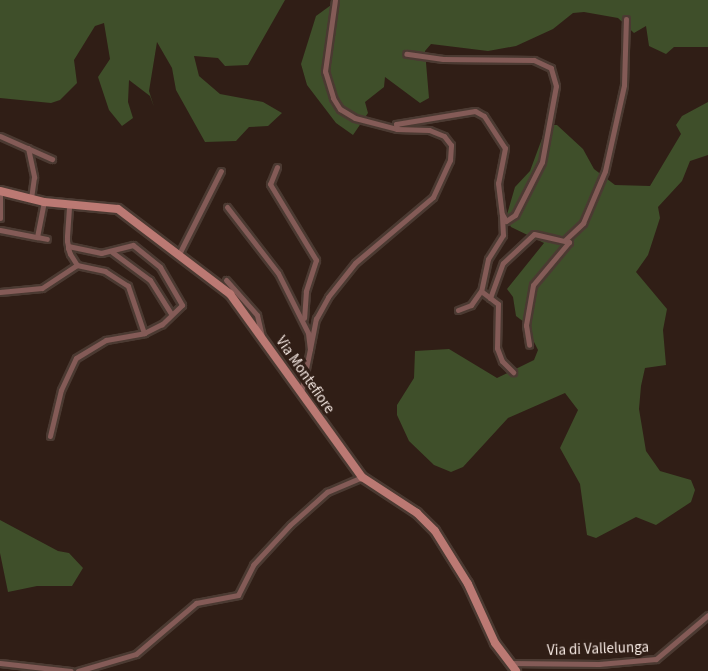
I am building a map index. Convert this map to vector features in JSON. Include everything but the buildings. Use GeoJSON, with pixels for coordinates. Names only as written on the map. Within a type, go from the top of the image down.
{"type":"FeatureCollection","features":[{"type":"Feature","properties":{"kind":"main road","name":"Via Montefiore"},"geometry":{"type":"LineString","coordinates":[[0,191],[44,202],[118,209],[232,297],[362,477],[413,510],[433,528],[468,584],[493,639],[516,671]]}},
{"type":"Feature","properties":{"kind":"street"},"geometry":{"type":"LineString","coordinates":[[301,393],[319,312],[355,263],[433,198],[449,162],[451,145],[444,136],[429,130],[397,129],[355,118],[340,109],[333,98],[325,71],[335,0]]}},
{"type":"Feature","properties":{"kind":"street"},"geometry":{"type":"LineString","coordinates":[[565,240],[583,223],[604,171],[625,78],[626,19]]}},
{"type":"Feature","properties":{"kind":"street"},"geometry":{"type":"LineString","coordinates":[[406,54],[443,59],[534,60],[553,70],[556,86],[540,167],[511,219],[504,220],[501,212]]}},
{"type":"Feature","properties":{"kind":"street"},"geometry":{"type":"LineString","coordinates":[[397,129],[399,123],[431,122],[475,111],[483,115],[505,150],[498,180],[503,235],[488,259],[480,290],[471,305],[458,310]]}},
{"type":"Feature","properties":{"kind":"street"},"geometry":{"type":"LineString","coordinates":[[0,136],[52,159]]}},
{"type":"Feature","properties":{"kind":"street"},"geometry":{"type":"LineString","coordinates":[[28,148],[33,171],[31,199]]}},
{"type":"Feature","properties":{"kind":"street"},"geometry":{"type":"LineString","coordinates":[[277,166],[270,184],[316,260],[305,297],[304,323]]}},
{"type":"Feature","properties":{"kind":"street"},"geometry":{"type":"LineString","coordinates":[[179,254],[221,171]]}},
{"type":"Feature","properties":{"kind":"street"},"geometry":{"type":"LineString","coordinates":[[0,191],[0,218]]}},
{"type":"Feature","properties":{"kind":"street"},"geometry":{"type":"LineString","coordinates":[[37,237],[44,202]]}},
{"type":"Feature","properties":{"kind":"street"},"geometry":{"type":"LineString","coordinates":[[69,204],[68,246],[77,265]]}},
{"type":"Feature","properties":{"kind":"street"},"geometry":{"type":"LineString","coordinates":[[228,207],[278,273],[304,323],[310,349]]}},
{"type":"Feature","properties":{"kind":"street"},"geometry":{"type":"LineString","coordinates":[[0,230],[47,239]]}},
{"type":"Feature","properties":{"kind":"street"},"geometry":{"type":"LineString","coordinates":[[490,298],[502,263],[533,235],[542,233],[565,240],[569,246],[546,266],[533,285],[526,325],[529,345]]}},
{"type":"Feature","properties":{"kind":"street"},"geometry":{"type":"LineString","coordinates":[[50,436],[61,390],[76,358],[106,340],[144,333],[171,315],[182,301],[157,264],[130,244],[112,252]]}},
{"type":"Feature","properties":{"kind":"street"},"geometry":{"type":"LineString","coordinates":[[68,246],[112,252],[150,280],[171,315]]}},
{"type":"Feature","properties":{"kind":"street"},"geometry":{"type":"LineString","coordinates":[[0,292],[42,288],[77,265],[105,271],[125,282],[138,307],[144,333]]}},
{"type":"Feature","properties":{"kind":"street"},"geometry":{"type":"LineString","coordinates":[[226,280],[257,315],[262,337]]}},
{"type":"Feature","properties":{"kind":"street"},"geometry":{"type":"LineString","coordinates":[[480,290],[490,298],[499,311],[499,354],[513,372]]}},
{"type":"Feature","properties":{"kind":"street"},"geometry":{"type":"LineString","coordinates":[[78,671],[136,654],[196,603],[238,595],[254,565],[290,525],[327,492],[362,477]]}},
{"type":"Feature","properties":{"kind":"street","name":"Via di Vallelunga"},"geometry":{"type":"LineString","coordinates":[[509,663],[599,664],[656,659],[708,615]]}},
{"type":"Feature","properties":{"kind":"street"},"geometry":{"type":"LineString","coordinates":[[0,663],[71,671]]}},
{"type":"Feature","properties":{"kind":"green space"},"geometry":{"type":"Polygon","coordinates":[[[0,0],[285,0],[248,65],[225,66],[218,58],[194,56],[199,76],[220,94],[263,102],[282,113],[268,126],[249,127],[236,141],[205,142],[176,90],[172,68],[157,42],[149,91],[154,107],[150,96],[129,80],[128,102],[133,118],[122,126],[109,110],[98,77],[110,59],[104,23],[95,26],[74,60],[77,83],[60,100],[51,103],[0,98],[0,0]]]}},
{"type":"Feature","properties":{"kind":"green space"},"geometry":{"type":"Polygon","coordinates":[[[338,0],[708,0],[708,47],[674,47],[666,54],[649,46],[646,26],[634,33],[618,18],[584,12],[573,13],[553,29],[516,46],[488,51],[431,44],[425,51],[429,98],[420,103],[385,77],[384,87],[365,102],[368,113],[353,135],[336,123],[307,85],[301,64],[316,16],[338,0]]]}},
{"type":"Feature","properties":{"kind":"green space"},"geometry":{"type":"Polygon","coordinates":[[[708,102],[708,155],[690,161],[682,181],[658,207],[660,218],[648,255],[636,272],[667,309],[663,330],[666,365],[645,368],[641,386],[639,409],[646,451],[660,471],[691,480],[695,490],[691,502],[656,525],[636,517],[596,538],[587,535],[580,484],[560,448],[578,410],[565,393],[508,418],[463,467],[451,472],[434,465],[409,441],[397,415],[397,405],[414,378],[415,351],[449,349],[497,378],[534,360],[538,350],[524,322],[516,316],[513,297],[507,289],[544,243],[511,227],[506,218],[515,187],[530,171],[547,125],[557,125],[583,149],[594,169],[615,185],[650,186],[681,134],[676,125],[682,116],[708,102]]]}},
{"type":"Feature","properties":{"kind":"green space"},"geometry":{"type":"Polygon","coordinates":[[[0,520],[58,551],[69,553],[83,568],[72,586],[37,586],[8,592],[0,553],[0,520]]]}}]}
